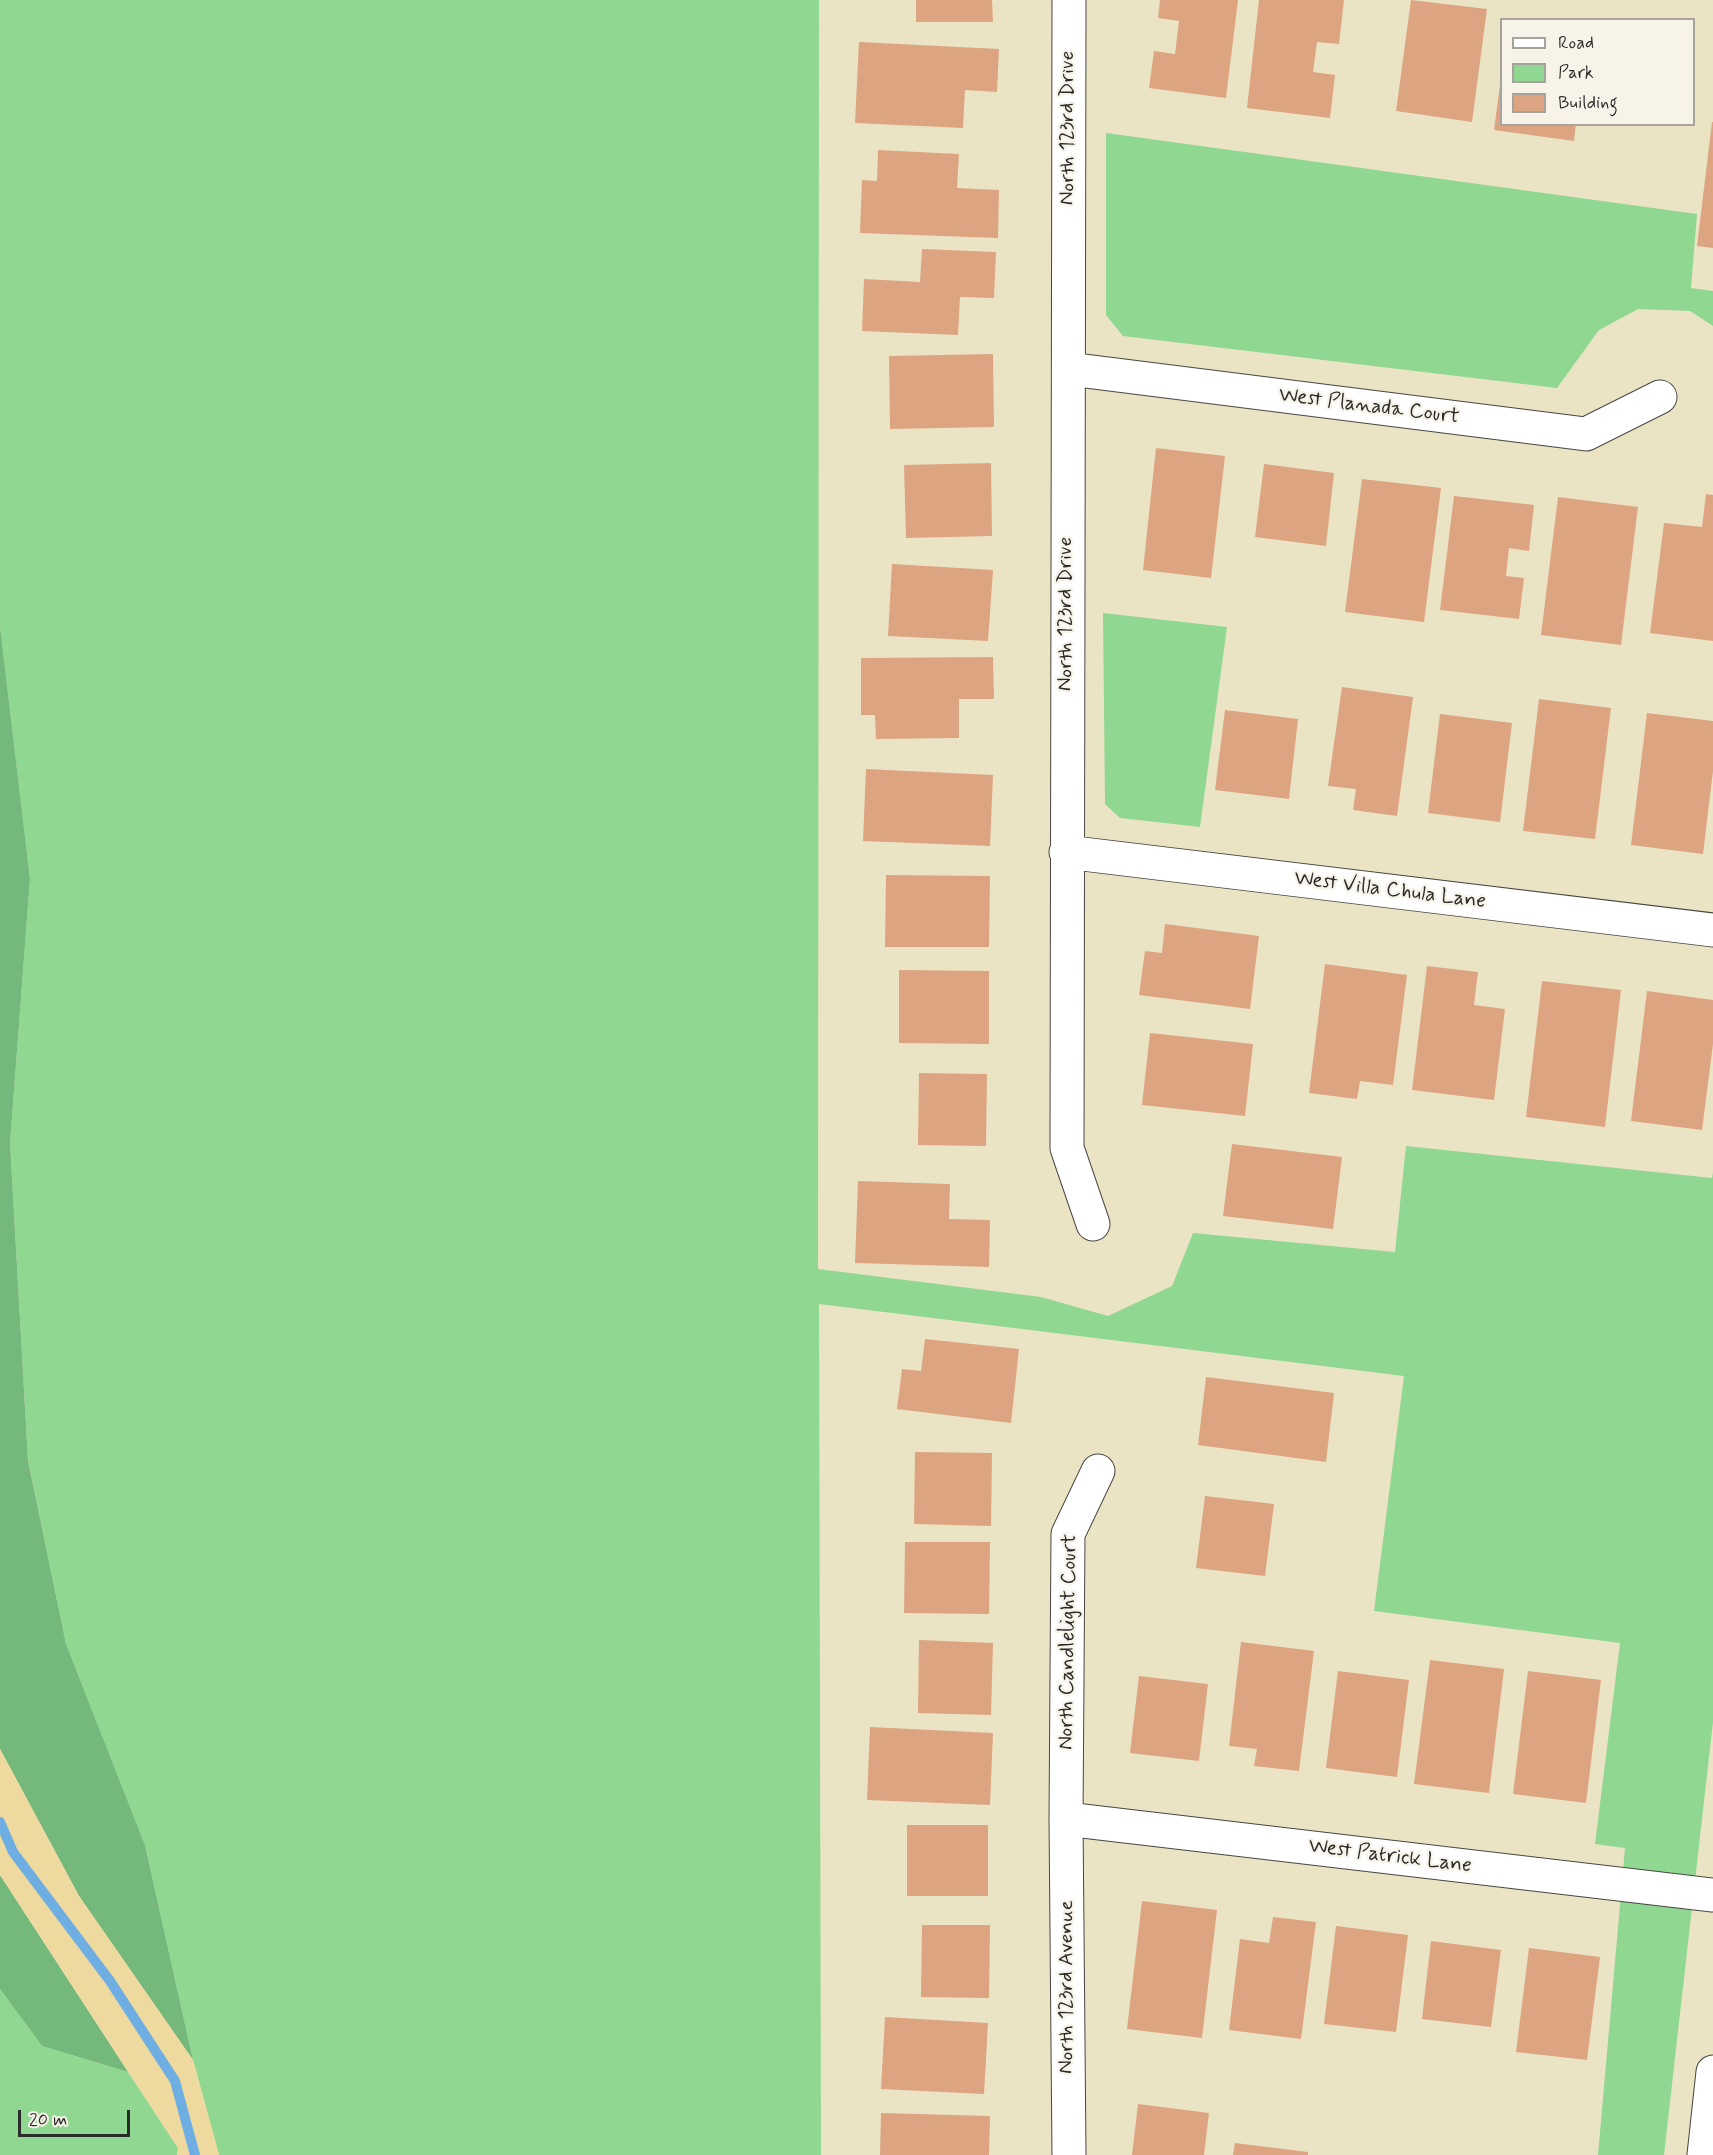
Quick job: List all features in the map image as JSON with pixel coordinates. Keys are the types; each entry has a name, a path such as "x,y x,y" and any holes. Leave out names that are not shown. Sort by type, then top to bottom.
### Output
{"street":[{"name":"North 123rd Drive","path":"1069,0 1067,1148 1093,1224"},
{"name":"West Planada Court","path":"1069,369 1586,434 1660,397"},
{"name":"West Villa Chula Lane","path":"1066,852 1713,930"},
{"name":"North Candlelight Court","path":"1066,1819 1068,1534 1098,1471"},
{"name":"West Patrick Lane","path":"1066,1819 1713,1896"},
{"name":"North 123rd Avenue","path":"1066,1819 1069,2155"},
{"path":"1704,2155 1713,2072"}],"green space":[{"path":"0,0 819,0 818,1269 1041,1297 1108,1316 1172,1286 1193,1233 1395,1252 1406,1146 1712,1178 1713,1172 1713,1722 1664,2155 1598,2155 1625,1848 1595,1844 1620,1643 1374,1611 1404,1376 819,1304 821,2155 219,2155 193,2060 145,1845 66,1644 28,1459 10,1143 30,879 0,626"},
{"path":"1106,133 1697,214 1691,288 1713,291 1713,326 1690,311 1638,309 1599,330 1557,388 1123,336 1106,315"},
{"path":"1103,613 1227,627 1200,827 1120,818 1105,804"},
{"path":"0,626 30,879 10,1143 28,1460 66,1644 145,1845 193,2060 79,1896 0,1749"},
{"path":"0,1875 128,2072 42,2046 0,1989"},
{"path":"0,1989 42,2046 128,2072 178,2148 177,2155 0,2155"}],"sand":[{"path":"0,1749 79,1896 193,2060 219,2155 177,2155 178,2148 0,1875"}],"building":[{"path":"916,0 992,0 993,22 916,22"},
{"path":"1160,0 1238,0 1226,98 1149,88 1154,51 1175,54 1179,21 1158,18"},
{"path":"1259,0 1344,0 1339,44 1317,42 1313,72 1335,75 1330,118 1247,108"},
{"path":"1411,0 1487,9 1472,122 1396,111"},
{"path":"859,42 999,49 997,92 965,90 963,128 855,123"},
{"path":"1500,85 1500,126 1576,126 1574,141 1494,130"},
{"path":"1713,122 1713,248 1697,246"},
{"path":"878,150 959,154 957,188 999,190 998,238 860,233 862,180 877,181"},
{"path":"922,249 996,252 994,298 960,297 958,335 862,331 864,279 920,282"},
{"path":"993,354 994,427 890,429 889,356"},
{"path":"1156,448 1225,456 1211,578 1143,570"},
{"path":"991,463 992,536 906,538 904,465"},
{"path":"1264,464 1334,473 1326,546 1255,537"},
{"path":"1362,479 1441,488 1424,622 1345,612"},
{"path":"1706,494 1713,495 1713,641 1650,633 1664,523 1702,527"},
{"path":"1454,496 1534,505 1529,551 1509,548 1506,576 1524,578 1519,619 1440,610"},
{"path":"1558,497 1638,507 1621,645 1541,635"},
{"path":"892,564 993,570 988,641 888,636"},
{"path":"993,657 994,699 959,699 959,738 876,739 875,715 861,715 861,658"},
{"path":"1342,687 1413,697 1397,816 1353,810 1356,789 1328,786"},
{"path":"1539,699 1611,708 1595,839 1523,831"},
{"path":"1225,710 1298,719 1289,799 1215,790"},
{"path":"1647,713 1713,721 1713,771 1703,854 1631,845"},
{"path":"1440,714 1512,723 1500,822 1428,813"},
{"path":"866,769 993,775 990,846 863,841"},
{"path":"886,875 990,876 989,947 885,947"},
{"path":"1165,924 1259,936 1250,1009 1139,995 1145,951 1162,953"},
{"path":"1325,964 1407,975 1393,1085 1360,1081 1357,1099 1309,1093"},
{"path":"1427,966 1478,972 1474,1005 1505,1009 1494,1100 1412,1090"},
{"path":"899,970 989,971 989,1044 899,1043"},
{"path":"1542,981 1621,990 1605,1127 1526,1117"},
{"path":"1647,991 1713,1000 1713,1044 1702,1130 1631,1121"},
{"path":"1150,1033 1253,1044 1245,1116 1142,1105"},
{"path":"919,1073 987,1074 986,1146 918,1145"},
{"path":"1232,1144 1342,1157 1333,1229 1223,1216"},
{"path":"858,1181 950,1184 949,1219 990,1220 989,1267 855,1263"},
{"path":"925,1339 1019,1349 1011,1423 897,1409 902,1369 921,1371"},
{"path":"1206,1377 1334,1393 1326,1462 1198,1445"},
{"path":"915,1452 992,1453 991,1526 914,1524"},
{"path":"1205,1496 1274,1504 1265,1576 1196,1568"},
{"path":"905,1542 990,1542 989,1614 904,1613"},
{"path":"919,1640 993,1643 991,1715 918,1713"},
{"path":"1241,1642 1314,1651 1299,1771 1254,1766 1257,1749 1229,1746"},
{"path":"1430,1660 1504,1669 1489,1793 1414,1784"},
{"path":"1338,1671 1409,1680 1397,1777 1326,1768"},
{"path":"1528,1671 1601,1680 1586,1803 1513,1794"},
{"path":"1139,1676 1208,1684 1199,1761 1130,1753"},
{"path":"870,1727 993,1733 990,1805 867,1800"},
{"path":"907,1825 988,1825 988,1896 907,1896"},
{"path":"1142,1901 1217,1910 1202,2038 1127,2029"},
{"path":"1273,1917 1316,1922 1301,2039 1229,2030 1240,1939 1269,1943"},
{"path":"922,1925 990,1925 989,1998 921,1997"},
{"path":"1336,1926 1408,1935 1396,2032 1324,2024"},
{"path":"1431,1941 1501,1950 1491,2027 1422,2019"},
{"path":"1529,1948 1600,1957 1587,2060 1516,2052"},
{"path":"885,2017 988,2023 984,2094 881,2089"},
{"path":"1138,2104 1209,2113 1204,2155 1132,2155"},
{"path":"881,2113 990,2116 989,2155 880,2155"},
{"path":"1235,2143 1308,2152 1308,2155 1233,2155"}],"waterway":[{"path":"0,1822 13,1852 110,1981 175,2081 195,2155"}]}
